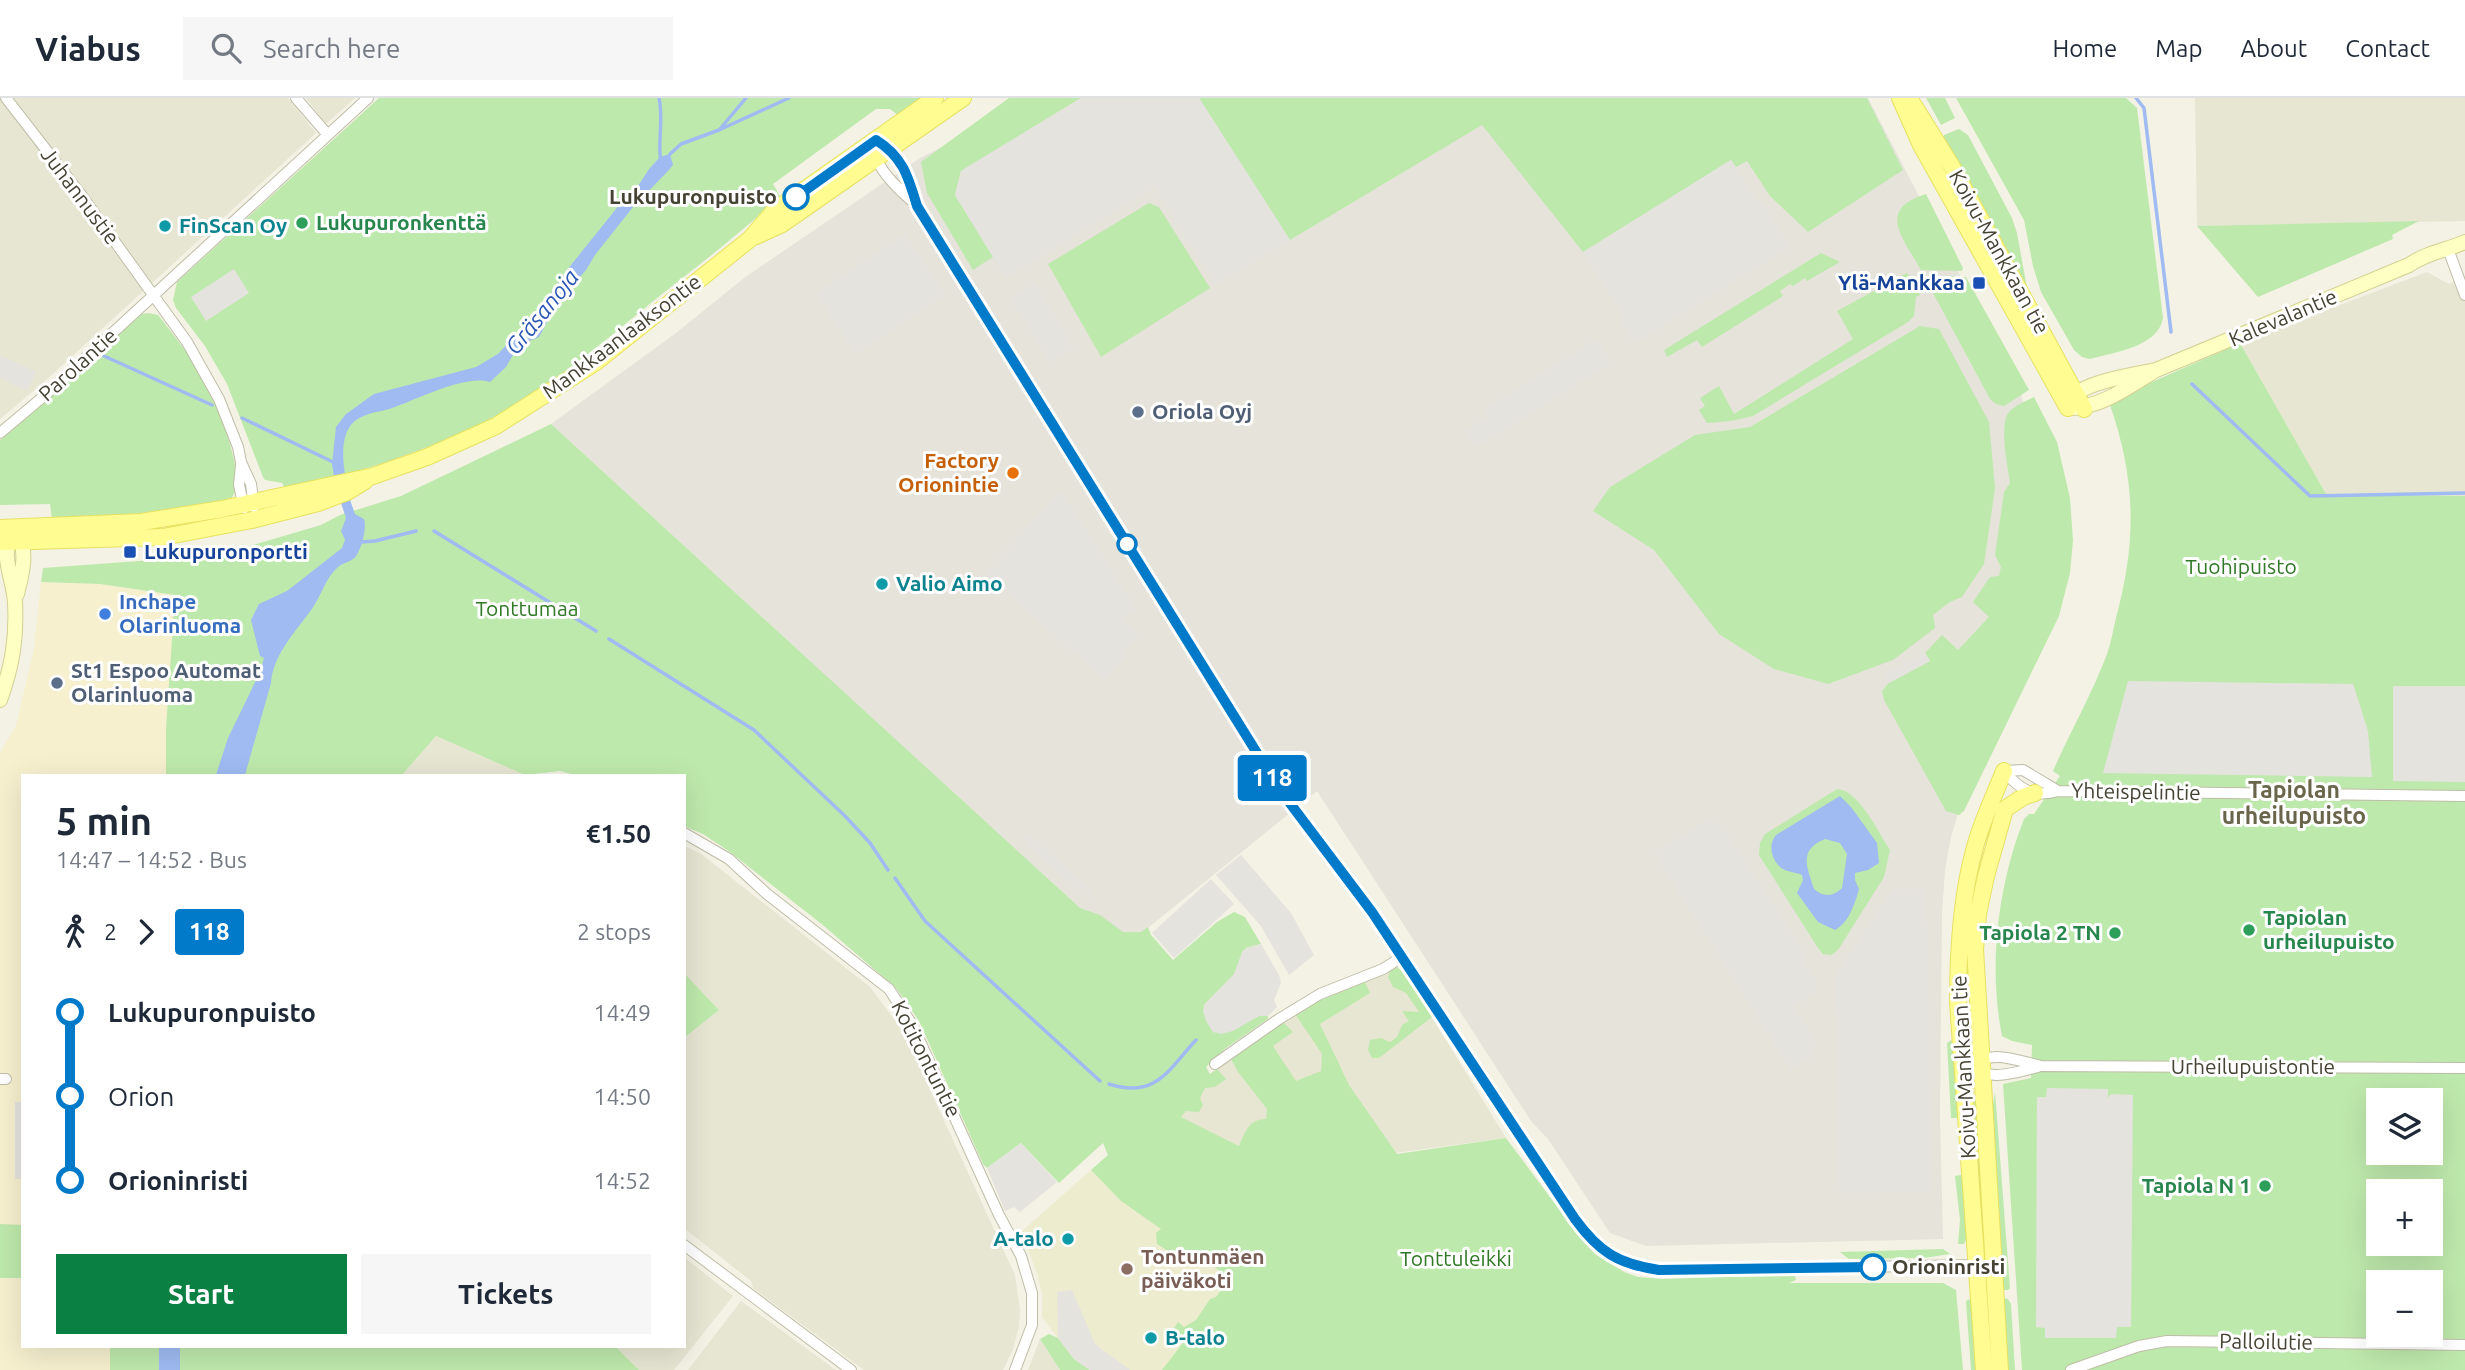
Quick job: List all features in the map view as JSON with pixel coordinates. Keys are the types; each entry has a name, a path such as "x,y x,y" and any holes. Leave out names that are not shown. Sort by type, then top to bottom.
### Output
{"main road":[{"name":"Mankkaanlaaksontie","path":"9,536 141,522 249,503 373,476 427,457 496,426 596,362 750,239 774,211 935,98"},
{"name":"Mankkaanlaaksontie","path":"750,239 782,224 963,98"},
{"name":"Koivu-Mankkaan tie","path":"1900,98 1926,154 2076,403"},
{"name":"Koivu-Mankkaan tie","path":"1909,98 1951,165 2076,403"},
{"name":"Kalevalantie","path":"2076,403 2120,391 2156,370 2409,265 2435,251 2448,250 2465,242"},
{"name":"Mankkaanlaaksontie","path":"9,536 163,537 252,520 347,492 373,476"},
{"path":"0,700 13,659 16,642 15,599 23,570 9,536"},
{"name":"Koivu-Mankkaan tie","path":"1984,1370 1958,971 1967,880 1975,846 2004,771"},
{"name":"Koivu-Mankkaan tie","path":"2000,1370 1976,976 1978,914 1994,842 2005,810 2023,797 2035,793"}],"street":[{"name":"Juhannustie","path":"6,98 82,196 153,295"},
{"path":"296,98 328,135"},
{"name":"Parolantie","path":"0,433 44,396 368,98"},
{"path":"917,206 908,176 892,149 876,140 876,160 917,206 1280,790 1356,890 1575,1219 1593,1241 1611,1256 1635,1267 1659,1270 1993,1264"},
{"path":"2448,250 2465,295"},
{"path":"153,295 187,342 219,399 251,484 249,503 252,520"},
{"name":"Yhteispelintie","path":"2004,771 2023,770 2058,791"},
{"path":"2004,771 2016,784 2035,793"},
{"name":"Yhteispelintie","path":"2035,793 2043,796 2058,791 2465,796"},
{"name":"Kotitontuntie","path":"686,834 729,859 767,894 889,989 914,1026 999,1214 1021,1256 1029,1281 1032,1293 1032,1325 1015,1370"},
{"path":"1215,1063 1320,994 1383,969 1402,957"},
{"path":"1963,1067 1982,1057"},
{"name":"Urheilupuistontie","path":"1982,1057 2005,1057 2041,1066 2465,1068"},
{"name":"Urheilupuistontie","path":"1983,1076 2008,1075 2041,1066"},
{"path":"1963,1067 1983,1076"},
{"path":"686,1246 851,1370"},
{"name":"Palloilutie","path":"2071,1370 2139,1346 2167,1341 2465,1345"}],"shaded area":[{"path":"0,98 288,98 316,133 0,419"},
{"path":"306,98 355,98 326,124"},
{"path":"1018,98 1868,98 2020,391 2031,433 1963,798 1951,837 1945,870 1942,913 1940,1115 1943,1239 1646,1246 1610,1233 1548,1139 1531,1121 1317,791 1123,948 551,424 676,333 744,278 920,158 966,135"},
{"path":"1081,98 1199,98 1290,240 1216,285 1154,187 1006,278 955,195 961,171"},
{"path":"2195,98 2465,98 2465,221 2197,226"},
{"path":"1731,160 1790,247 1634,344 1619,320 1624,316 1583,252"},
{"path":"904,234 945,294 856,354 816,294"},
{"path":"234,269 249,293 206,321 191,297"},
{"path":"2427,272 2449,284 2465,276 2465,496 2326,494 2240,343"},
{"path":"1035,283 1074,347 1050,362 1010,298"},
{"path":"1596,339 1611,363 1476,448 1465,431 1487,417 1483,410"},
{"path":"0,355 36,372 27,391 0,378"},
{"path":"1061,491 1137,610 1122,620 1139,633 1125,650 1128,653 1105,680 985,573"},
{"path":"41,582 100,584 175,595 166,728 166,774 21,774 21,1225 9,1225 0,1224 0,752 16,726 34,648"},
{"path":"1925,653 1930,661 1889,683 1884,674"},
{"path":"2128,681 2353,684 2368,731 2372,777 2103,773"},
{"path":"2393,686 2465,686 2465,782 2393,781"},
{"path":"436,736 523,774 403,774"},
{"path":"1711,818 1732,840 1769,897 1807,958 1804,961 1816,980 1816,991 1794,1007 1815,1040 1815,1047 1810,1059 1791,1070 1654,853"},
{"path":"1027,833 1092,891 1090,900 1025,843"},
{"path":"686,847 700,853 870,987 903,1031 1015,1275 1020,1310 1019,1327 1003,1370 864,1370 753,1288 751,1281 686,1230 686,1036 719,1010 686,975"},
{"path":"1241,855 1291,913 1314,955 1289,975 1261,926 1216,875"},
{"path":"1211,879 1234,904 1174,958 1152,933"},
{"path":"1893,889 1924,889 1928,939 1930,1192 1839,1193 1836,974"},
{"path":"1261,944 1279,975 1281,983 1274,1000 1277,1007 1268,1016 1259,1016 1233,1031 1221,1034 1213,1032 1206,1021 1204,1005 1234,974 1242,952 1246,948"},
{"path":"1397,967 1405,974 1506,1138 1283,1168 1162,1108 1231,1059 1233,1061 1279,1024 1321,1000"},
{"path":"2047,1088 2108,1089 2108,1098 2111,1094 2133,1095 2131,1327 2117,1327 2116,1338 2045,1338 2045,1328 2036,1327 2037,1097 2046,1097"},
{"path":"15,1102 21,1102 21,1179 15,1179"},
{"path":"1021,1143 1057,1182 1020,1212 1014,1207 1005,1211 987,1168"},
{"name":"Tontunmäen päiväkoti","path":"1091,1170 1122,1201 1230,1278 1162,1370 1090,1370 1074,1359 1042,1317 1042,1294 1037,1273 1021,1232"},
{"path":"686,1259 733,1296 674,1370 639,1370 617,1348 686,1348"},
{"path":"0,1278 21,1278 21,1348 110,1348 110,1370 0,1370"},
{"path":"1072,1290 1095,1344 1130,1370 1090,1370 1074,1359 1058,1338 1057,1292"},
{"path":"741,1301 836,1370 688,1370"},
{"path":"1040,1339 1060,1370 1028,1370"}],"green space":[{"name":"Lukupuronpuisto","path":"379,98 924,98 898,115 890,109 876,109 773,184 780,196 750,223 592,350 525,399 469,429 410,454 287,491 282,483 265,480 263,477 227,384 205,346 176,308 173,300 177,282"},
{"path":"1009,98 1081,98 961,171 955,195 993,257 973,270 927,193 921,162"},
{"path":"1199,98 1867,98 1903,170 1808,232 1770,196 1747,161 1736,167 1731,160 1583,252 1482,125 1290,240"},
{"path":"1926,98 1945,98 1955,118 1941,125"},
{"path":"1956,98 2126,98 2137,108 2163,318 2153,336 2134,347 2090,359 2082,357 2074,350 2041,292 2024,220"},
{"path":"1959,129 1968,135 2012,218 2027,288 1944,140 1944,135"},
{"path":"1926,194 1963,268 1962,271 1921,270 1902,237 1898,226 1901,208"},
{"path":"1149,203 1159,207 1210,288 1101,357 1048,264"},
{"path":"2419,221 2392,235 2393,239 2258,297 2197,226"},
{"path":"1821,253 1840,262 1807,281 1805,278 1793,286 1790,284 1780,291 1783,296 1702,347 1697,340 1667,357 1664,350"},
{"path":"1907,273 1920,295 1916,297 1914,316 1908,322 1753,416 1707,423 1699,410 1705,406 1700,398 1719,386 1734,414 1853,339 1837,311"},
{"path":"1966,277 2029,390 2004,406 1990,399 1925,278"},
{"path":"142,314 158,315 197,368 211,394 226,431 236,468 236,484 232,497 225,503 165,513 52,520 50,504 0,505 0,440"},
{"path":"1920,326 1939,329 1989,422 1995,488 1984,564 1962,597 1933,615 1935,628 1893,660 1828,684 1774,669 1719,634 1654,550 1593,511 1610,487 1695,435 1750,427"},
{"name":"Tapiolan urheilupuisto","path":"2240,343 2326,494 2465,496 2465,1370 2022,1370 2003,1084 2031,1078 2032,1045 2002,1036 1996,982 1998,926 2008,871 2024,819 2029,814 2034,814 2060,776 2053,771 2107,654 2123,589 2130,536 2129,484 2118,430 2109,402"},
{"path":"2034,397 2057,442 2070,498 2073,540 2070,573 2059,616 1964,811 1959,815 1946,811 1884,700 1882,691 1889,683 1930,661 1925,653 1942,635 1958,650 1989,617 1973,602 1990,577 1999,576 2001,567 1995,555 2004,492 2010,483 2005,446 2006,417 2018,405"},
{"name":"Tonttumaa","path":"551,424 1080,908 1100,915 1123,932 1141,932 1148,927 1151,935 1173,960 1217,922 1234,912 1245,917 1261,944 1246,948 1235,974 1204,1005 1249,1021 1259,1016 1268,1016 1268,1019 1226,1048 1206,1067 1210,1074 1217,1069 1226,1079 1215,1087 1205,1088 1200,1098 1203,1105 1199,1112 1186,1111 1181,1117 1239,1146 1246,1131 1255,1121 1266,1119 1267,1109 1231,1059 1283,1022 1293,1032 1273,1046 1296,1081 1321,1071 1322,1054 1295,1014 1365,982 1370,993 1320,1024 1349,1085 1397,1154 1506,1138 1595,1254 1624,1272 1638,1277 1662,1279 1791,1275 1795,1276 1796,1280 1789,1283 1943,1283 1956,1290 1963,1370 1162,1370 1188,1336 1178,1338 1173,1330 1178,1322 1184,1327 1196,1320 1210,1299 1216,1297 1230,1278 1199,1256 1191,1264 1186,1263 1157,1244 1156,1233 1161,1229 1121,1201 1091,1170 1108,1155 1103,1143 1059,1183 1021,1143 987,1168 919,1021 896,988 824,926 730,852 703,834 686,827 686,774 571,774 560,771 523,774 436,736 403,774 166,774 166,728 175,595 100,584 41,582 43,568 180,558 246,547 321,525 340,515 401,496"},
{"path":"1837,789 1853,796 1860,804 1890,850 1884,877 1838,950 1831,955 1823,954 1818,948 1759,855 1760,843 1765,834"},
{"path":"1397,967 1405,974 1432,1017 1379,1058 1372,1058 1368,1050 1370,1040 1381,1038 1390,1042 1397,1037 1402,1025 1409,1021 1402,1011 1419,1012 1406,993 1393,987 1388,977 1390,970"},
{"path":"686,975 719,1010 686,1036"},
{"path":"1957,1041 1957,1118 1951,1118 1947,1043"},
{"path":"1995,1092 2010,1288 2008,1290 1999,1290 2000,1221 1992,1111"},
{"path":"1977,1096 1986,1237 1983,1244 1972,1106"},
{"path":"1961,1175 1969,1228 1964,1244 1958,1244 1960,1220 1955,1176"},
{"path":"0,1224 21,1225 21,1278 0,1278"},
{"path":"1943,1249 1950,1254 1923,1258 1849,1259 1840,1252"},
{"path":"2002,1298 2008,1299 2011,1304 2015,1370 2007,1370"},
{"path":"1973,1299 1980,1370 1971,1370 1966,1302"},
{"path":"1049,1334 1058,1338 1074,1359 1090,1370 1060,1370 1040,1339"},
{"path":"110,1348 617,1348 639,1370 110,1370"}],"water":[{"name":"Gräsanoja","path":"670,154 673,165 633,207 586,270 558,302 539,337 522,344 506,367 490,382 480,380 454,385 357,419 349,428 345,439 345,475 334,476 332,464 336,427 346,414 374,394 476,367 498,354 539,310 571,265 638,186 649,169 660,157"},
{"path":"349,497 355,514 364,519 363,538 358,552 352,560 334,571 312,609 280,653 245,774 216,774 228,738 264,658 260,656 251,620 259,604 287,591 342,548 345,540 341,531 346,518 341,503"},
{"path":"1840,796 1877,843 1879,863 1868,870 1855,873 1859,889 1856,900 1840,927 1835,930 1818,922 1797,893 1803,880 1802,875 1785,870 1777,863 1771,847 1776,835","holes":["1825,839 1840,843 1847,854 1842,888 1828,895 1821,893 1814,889 1807,866 1808,854 1816,843"]},
{"path":"159,1348 180,1348 180,1370 159,1370"}],"waterway":[{"path":"659,98 661,161"},
{"path":"720,129 746,98"},
{"path":"670,154 681,144 789,98"},
{"path":"2136,98 2144,108 2171,332"},
{"path":"104,356 212,405"},
{"path":"2192,384 2310,496 2465,493"},
{"path":"242,418 335,463"},
{"path":"358,544 416,531"},
{"path":"434,531 596,631"},
{"path":"609,639 754,730 845,816 870,843 888,870"},
{"path":"895,878 925,921 1100,1081"},
{"path":"1109,1084 1125,1088 1150,1085 1169,1071 1196,1040"}],"bus line":[{"name":"118","path":"796,197 876,140 892,149 908,176 917,206 1280,790 1356,890 1575,1219 1600,1249 1635,1267 1659,1270 1873,1267"}],"place":[{"name":"Lukupuronpuisto","path":"796,197"},
{"name":"Lukupuronkenttä","path":"302,223"},
{"name":"FinScan Oy","path":"165,226"},
{"name":"Ylä-Mankkaa","path":"1979,283"},
{"name":"Oriola Oyj","path":"1138,412"},
{"name":"Factory Orionintie","path":"1013,473"},
{"name":"Lukupuronportti","path":"130,552"},
{"name":"Valio Aimo","path":"882,584"},
{"name":"Inchape Olarinluoma","path":"105,614"},
{"name":"St1 Espoo Automat Olarinluoma","path":"57,683"},
{"name":"Tapiolan urheilupuisto","path":"2249,930"},
{"name":"Tapiola 2 TN","path":"2115,933"},
{"name":"Tapiola N 1","path":"2265,1186"},
{"name":"A-talo","path":"1068,1239"},
{"name":"Orioninristi","path":"1873,1267"},
{"name":"Tontunmäen päiväkoti","path":"1127,1269"},
{"name":"B-talo","path":"1151,1338"}],"district":[{"name":"Tapiolan urheilupuisto","path":"2294,803"}],"park label":[{"name":"Tuohipuisto","path":"2241,567"},
{"name":"Tonttuleikki","path":"1456,1259"}]}
